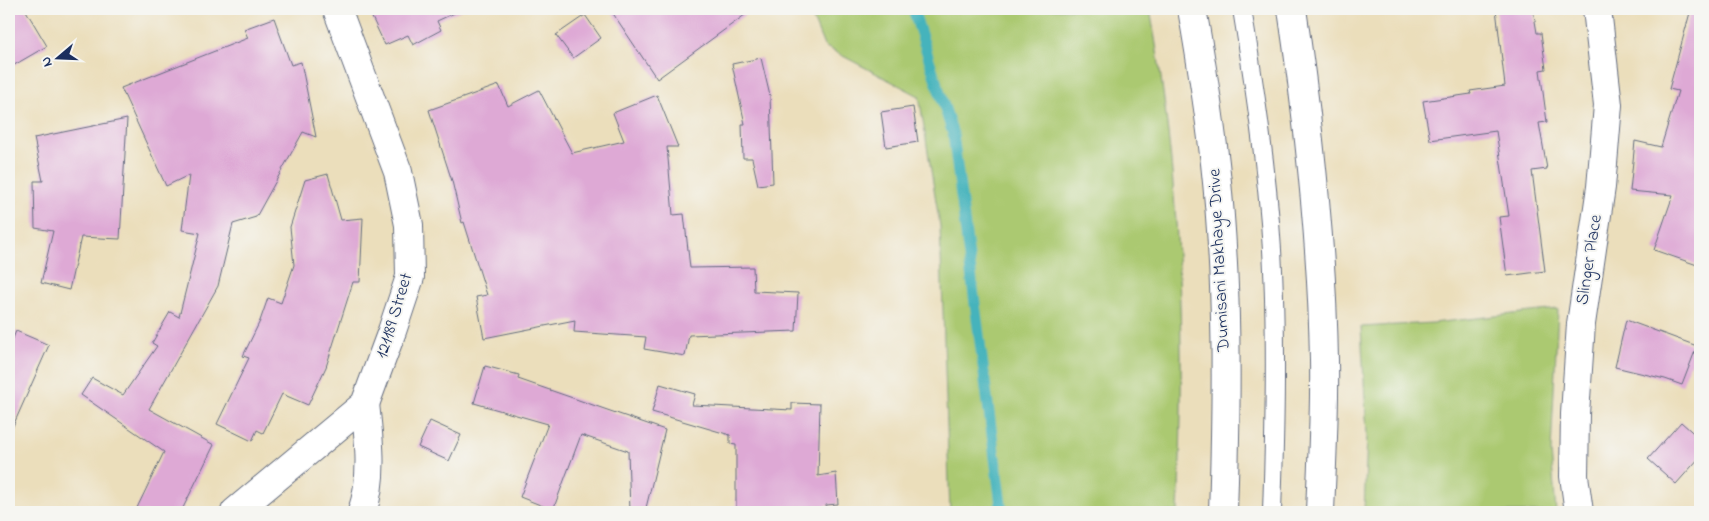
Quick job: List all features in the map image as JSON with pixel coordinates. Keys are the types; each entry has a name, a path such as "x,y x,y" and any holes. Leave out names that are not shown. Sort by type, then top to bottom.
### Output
{"street":[{"name":"121189 Street","path":"235,512 365,404 386,349 410,276 409,225 398,172 337,9"},
{"name":"Dumisani Makhaye Drive","path":"1192,9 1214,154 1220,220 1226,351 1223,512"},
{"path":"1292,9 1314,176 1322,288 1324,362 1320,512"},
{"name":"Slinger Place","path":"1579,512 1574,476 1575,414 1581,324 1602,187 1608,105 1598,9"},
{"path":"362,512 369,477 368,429 365,404"}],"lane":[{"path":"1242,9 1260,132 1272,250 1275,345 1272,512"}],"green space":[{"path":"809,9 1150,9 1168,134 1178,260 1181,386 1178,512 950,512 940,226 919,96 824,46"},
{"path":"1558,309 1551,451 1556,512 1364,512 1367,435 1361,327 1433,323"}],"building":[{"path":"9,9 25,9 47,46 9,68"},
{"path":"368,9 463,9 437,21 441,30 413,45 408,35 385,45"},
{"path":"610,9 753,9 657,79"},
{"path":"1496,9 1533,9 1537,33 1541,33 1546,69 1540,70 1547,122 1539,123 1547,169 1532,171 1545,271 1507,276 1499,217 1509,216 1496,131 1430,140 1423,101 1471,94 1470,91 1505,86"},
{"path":"1691,9 1700,10 1700,266 1654,250 1673,195 1630,191 1635,141 1661,147 1678,91 1669,89"},
{"path":"585,15 601,38 573,58 556,35"},
{"path":"274,18 291,65 301,62 316,137 303,132 256,217 233,224 218,286 149,409 214,445 181,512 135,512 164,452 81,395 92,378 123,395 157,346 152,343 170,312 179,317 200,233 182,230 189,175 166,186 121,88 248,38 244,29"},
{"path":"761,58 770,96 773,183 758,185 752,158 743,158 742,124 745,124 732,64"},
{"path":"499,85 508,106 539,90 572,153 624,141 613,113 657,95 678,147 667,147 673,215 684,214 690,268 753,267 754,291 798,293 796,331 689,335 685,356 644,349 646,337 574,332 575,320 484,338 476,297 487,295 464,222 462,223 452,181 429,110"},
{"path":"913,107 918,142 886,147 881,112"},
{"path":"127,119 120,239 81,237 69,290 41,283 53,231 35,228 34,181 43,181 34,138"},
{"path":"328,174 341,220 363,218 360,282 353,282 326,367 308,405 282,394 263,433 257,430 252,441 217,424 249,358 243,356 260,321 268,298 281,303 294,265 290,227 305,180"},
{"path":"1626,320 1697,346 1682,385 1615,367"},
{"path":"16,331 49,345 9,435 9,348"},
{"path":"485,366 519,375 518,379 665,430 645,512 630,512 628,451 581,435 553,510 520,497 548,424 474,403"},
{"path":"660,384 695,394 692,405 792,410 792,403 820,404 818,476 836,473 838,504 826,505 827,512 736,512 736,445 730,444 730,435 652,412"},
{"path":"430,421 461,435 449,461 418,447"},
{"path":"1681,422 1700,439 1700,457 1676,484 1648,459"}],"waterway":[{"path":"913,9 953,134 1002,512"}]}
